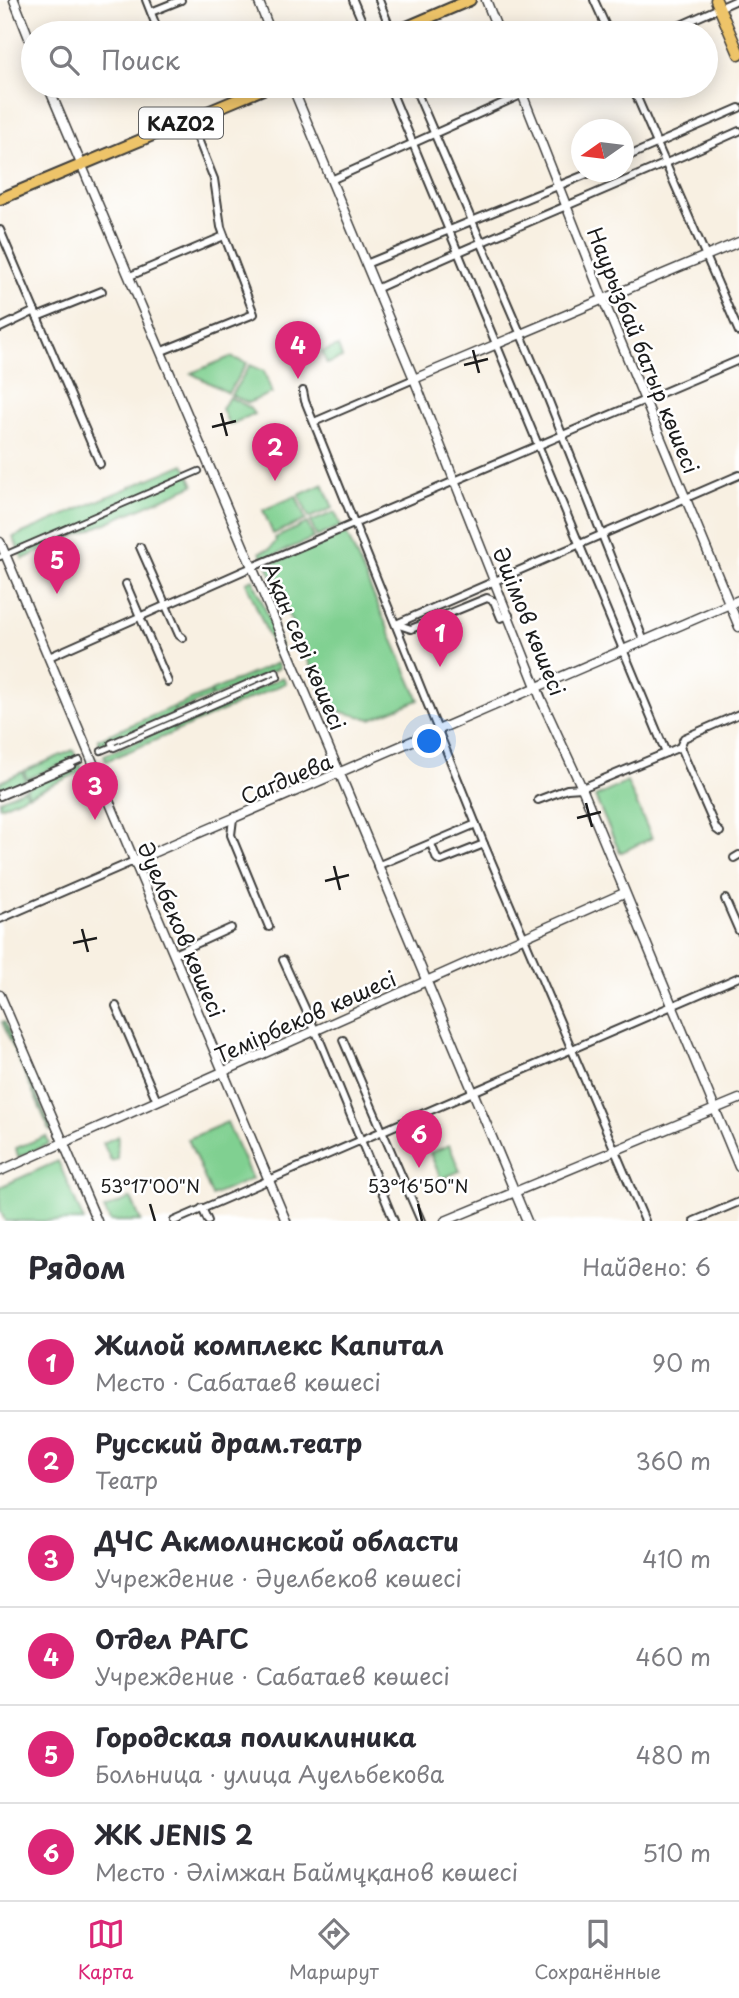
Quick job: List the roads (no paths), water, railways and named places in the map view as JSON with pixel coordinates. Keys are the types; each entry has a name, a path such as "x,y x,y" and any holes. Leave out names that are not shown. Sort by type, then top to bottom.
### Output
{"highway":[{"path":"421,21 470,0"},
{"name":"KАZ02","path":"0,199 241,98"}],"main road":[{"path":"718,4 739,54"}],"street":[{"path":"14,0 22,21"},
{"path":"146,0 154,21"},
{"path":"151,12 181,0"},
{"path":"258,0 266,21"},
{"path":"353,0 362,21"},
{"path":"379,0 388,21"},
{"path":"486,0 494,21"},
{"path":"594,0 604,21"},
{"path":"686,21 718,4 737,0"},
{"name":"Ақан сері көшесі","path":"53,98 527,1221"},
{"name":"Әшімов көшесі","path":"297,98 414,379 537,688 582,788 739,1167"},
{"path":"394,98 666,753"},
{"path":"419,98 543,386 644,641"},
{"path":"331,180 505,98"},
{"name":"Наурызбай батыр көшесі","path":"524,98 603,299 739,627"},
{"path":"637,98 739,332"},
{"path":"634,154 739,108"},
{"path":"162,351 254,314 224,236 214,179 190,119"},
{"path":"376,289 739,131"},
{"path":"366,264 571,181"},
{"path":"0,230 100,464"},
{"path":"130,276 224,236"},
{"path":"314,422 739,242"},
{"path":"0,328 102,292"},
{"path":"49,657 252,567 739,360"},
{"path":"303,391 484,844 645,1221"},
{"path":"2,556 199,471"},
{"path":"396,624 739,475"},
{"name":"Әуелбеков көшесі","path":"0,542 2,556 96,767 286,1221"},
{"path":"140,547 179,635 183,638"},
{"path":"126,584 168,682"},
{"path":"396,624 411,629 487,598 494,601 501,618 509,615"},
{"name":"Сагдиева","path":"0,919 739,600"},
{"path":"101,751 113,746 111,743 126,740 265,680 276,671 280,673"},
{"path":"538,800 566,789 582,788 680,747 684,738 739,713"},
{"path":"680,747 716,829 720,832"},
{"path":"0,795 70,761 71,764 80,760"},
{"path":"233,819 231,835 269,927"},
{"path":"377,866 476,824"},
{"path":"431,844 440,861 484,844"},
{"name":"Темірбеков көшесі","path":"0,1171 624,893"},
{"path":"725,899 739,931"},
{"path":"174,954 231,928"},
{"path":"283,960 394,1221"},
{"path":"174,1221 739,977"},
{"path":"0,995 97,1221"},
{"path":"116,1006 158,1101"},
{"path":"343,1040 421,1221"},
{"path":"445,1221 739,1099"},
{"path":"694,1221 739,1202"},
{"path":"202,1208 208,1221"}],"place":[{"name":"Отдел РАГС","path":"298,379"},
{"name":"Русский драм.театр","path":"275,481"},
{"name":"Городская поликлиника","path":"57,594"},
{"name":"Жилой комплекс Капитал","path":"440,667"},
{"name":"ДЧС Акмолинской области","path":"95,820"},
{"name":"ЖК JENIS 2","path":"419,1168"}]}
